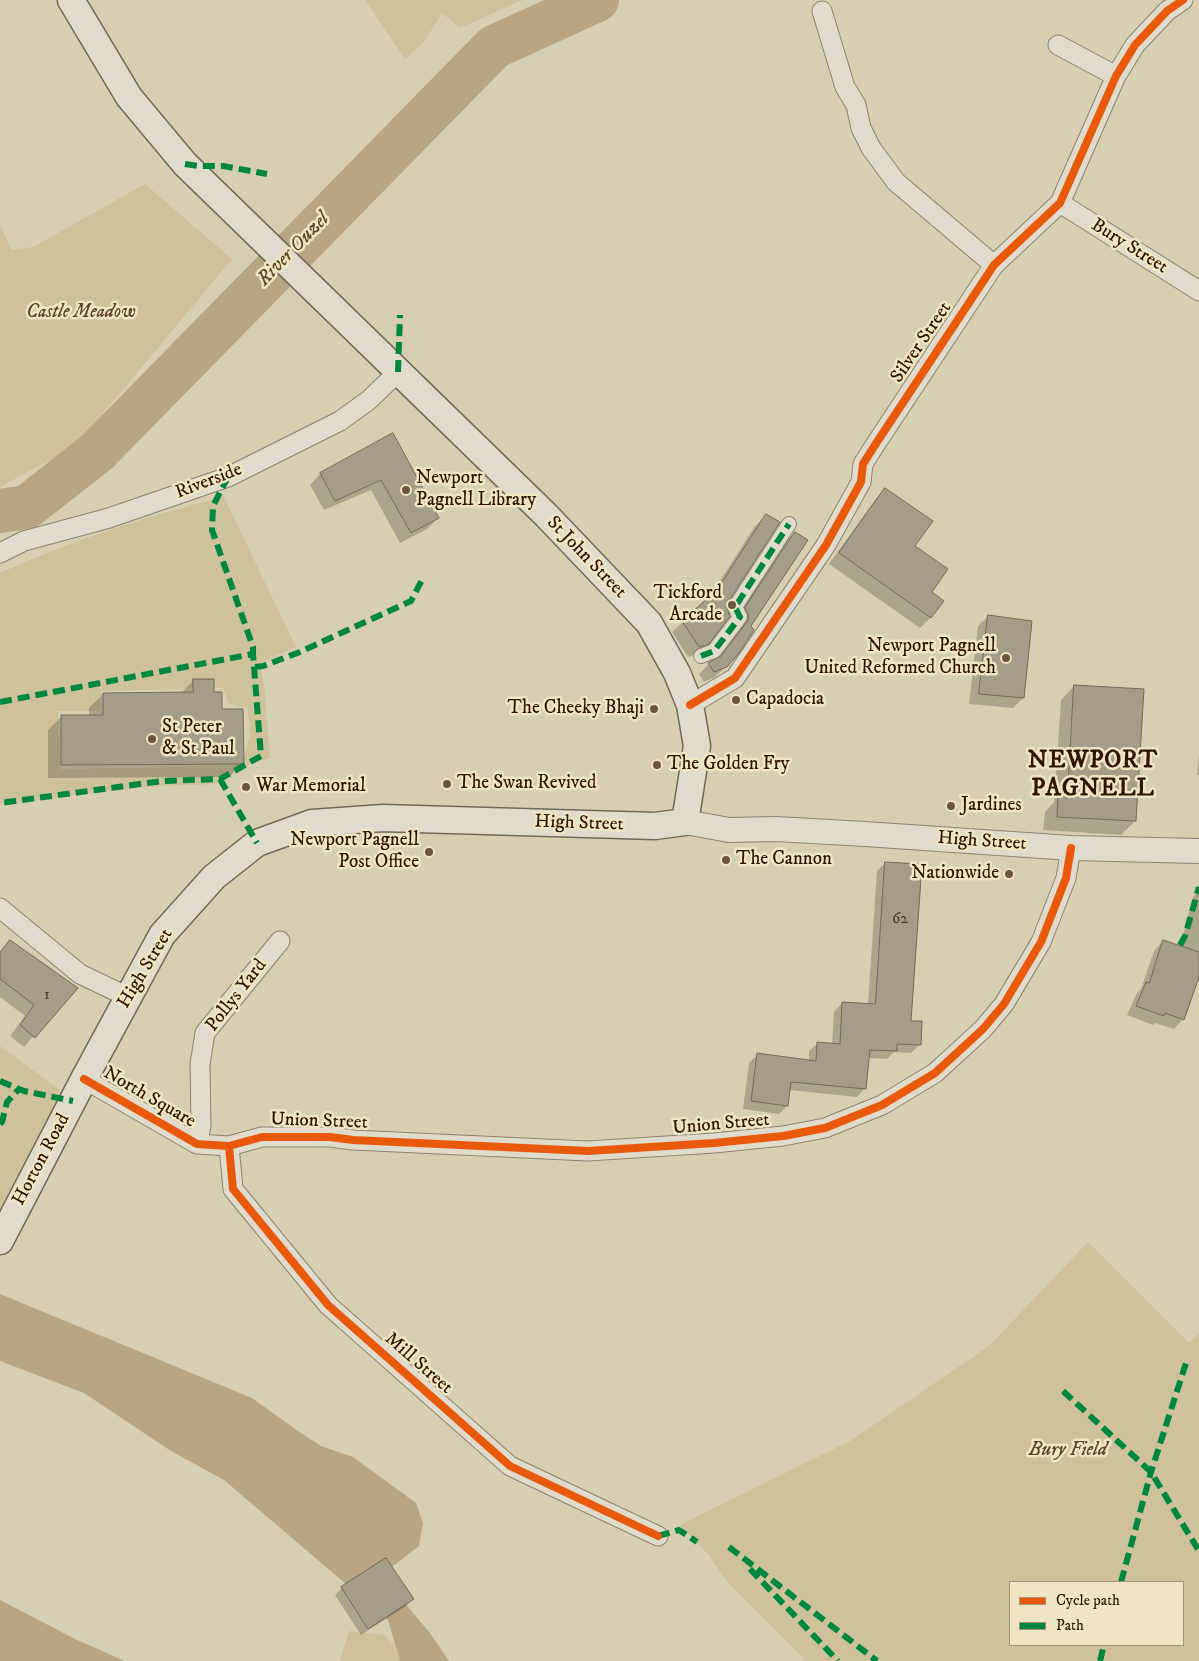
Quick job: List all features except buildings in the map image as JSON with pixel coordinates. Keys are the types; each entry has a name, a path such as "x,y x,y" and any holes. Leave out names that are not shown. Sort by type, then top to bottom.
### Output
{"main road":[{"name":"St John Street","path":"72,0 129,97 185,164 546,515 649,623 677,672 690,704 696,746 685,822"},
{"name":"High Street","path":"84,1079 162,935 214,877 256,844 312,823 383,818 655,826 685,822"},
{"name":"Horton Road","path":"0,1241 84,1079"}],"street":[{"name":"Silver Street","path":"690,704 735,678 826,546 860,482 863,464 994,265 1060,203 1116,76 1135,45 1167,11 1183,0"},
{"path":"822,11 845,87 856,105 861,128 871,148 896,182 994,265"},
{"path":"1058,45 1116,76"},
{"name":"Bury Street","path":"1060,203 1199,291"},
{"name":"Riverside","path":"0,553 24,541 109,518 228,477 340,421 369,400 398,372"},
{"path":"701,656 714,651 740,617 735,607 789,524"},
{"name":"High Street","path":"685,822 729,830 835,833 1071,848 1199,851"},
{"name":"Union Street","path":"229,1146 262,1137 330,1137 353,1140 588,1151 763,1138 825,1128 882,1105 935,1073 983,1029 1004,1004 1041,942 1066,878 1071,848"},
{"path":"0,908 80,974 128,997"},
{"name":"Pollys Yard","path":"197,1144 201,1126 200,1064 205,1033 280,941"},
{"name":"North Square","path":"84,1079 197,1144 229,1146"},
{"name":"Mill Street","path":"229,1146 233,1189 328,1306 510,1466 658,1536"}],"green space":[{"path":"365,0 522,0 460,28 442,13 424,42 405,59"},
{"name":"Castle Meadow","path":"145,184 232,259 76,446 0,487 0,224 11,250 33,247"},
{"path":"224,497 296,647 259,663 264,684 270,758 252,763 217,784 158,786 0,805 0,573 83,539 195,504","holes":["223,688 229,704 248,708 250,735 243,761 230,766 60,769 58,711 100,711 101,691"]},
{"path":"0,1046 61,1091 0,1217"},
{"name":"Bury Field","path":"1088,1242 1189,1343 1199,1334 1199,1661 806,1661 729,1584 707,1553 680,1525 850,1441 989,1346"},
{"path":"349,1631 385,1635 395,1646 400,1661 340,1661"}],"shaded area":[{"path":"0,1294 252,1398 321,1446 353,1457 416,1503 423,1523 419,1546 388,1570 403,1601 430,1633 449,1661 400,1661 388,1620 224,1480 171,1451 84,1393 0,1361"},
{"path":"0,1600 77,1640 125,1661 0,1661"}],"waterway":[{"name":"River Ouzel","path":"0,511 27,507 97,452 494,47 597,0"}],"marked path":[{"path":"185,164 223,166 267,174"},
{"path":"398,372 400,315"},
{"path":"228,477 213,506 212,530 253,647 253,654"},
{"path":"701,656 714,651 740,617 735,607 789,524"},
{"path":"255,667 263,666 300,652 411,601 423,578"},
{"path":"0,702 253,654 261,756 220,779 162,781 0,803"},
{"path":"220,779 257,843"},
{"path":"1180,945 1185,936 1199,887"},
{"path":"0,1081 24,1091 73,1101"},
{"path":"0,1124 7,1102 19,1089"},
{"path":"1121,1581 1151,1472 1187,1360"},
{"path":"1063,1391 1151,1472 1199,1551"},
{"path":"658,1536 679,1530 697,1542"},
{"path":"729,1547 877,1661"},
{"path":"750,1569 838,1661"},
{"path":"1100,1661 1104,1646"}],"cycle path":[{"path":"690,705 735,678 826,545 861,482 863,464 994,265 1060,203 1116,76 1135,45 1167,11 1183,0"},
{"path":"84,1079 197,1144 229,1146 262,1137 330,1137 353,1140 588,1151 714,1143 783,1136 825,1128 882,1105 935,1073 983,1029 1004,1004 1041,942 1066,878 1071,848"},
{"path":"229,1146 233,1189 328,1305 510,1466 658,1536"}],"place":[{"name":"Newport Pagnell Library","path":"406,490"},
{"name":"Tickford Arcade","path":"732,605"},
{"name":"Newport Pagnell United Reformed Church","path":"1006,658"},
{"name":"Capadocia","path":"736,700"},
{"name":"The Cheeky Bhaji","path":"654,709"},
{"name":"St Peter & St Paul","path":"152,739"},
{"name":"The Golden Fry","path":"657,765"},
{"name":"The Swan Revived","path":"447,784"},
{"name":"War Memorial","path":"246,787"},
{"name":"Jardines","path":"951,806"},
{"name":"Newport Pagnell Post Office","path":"429,852"},
{"name":"The Cannon","path":"726,860"},
{"name":"Nationwide","path":"1009,874"}],"district":[{"name":"NEWPORT PAGNELL","path":"1093,776"}]}
